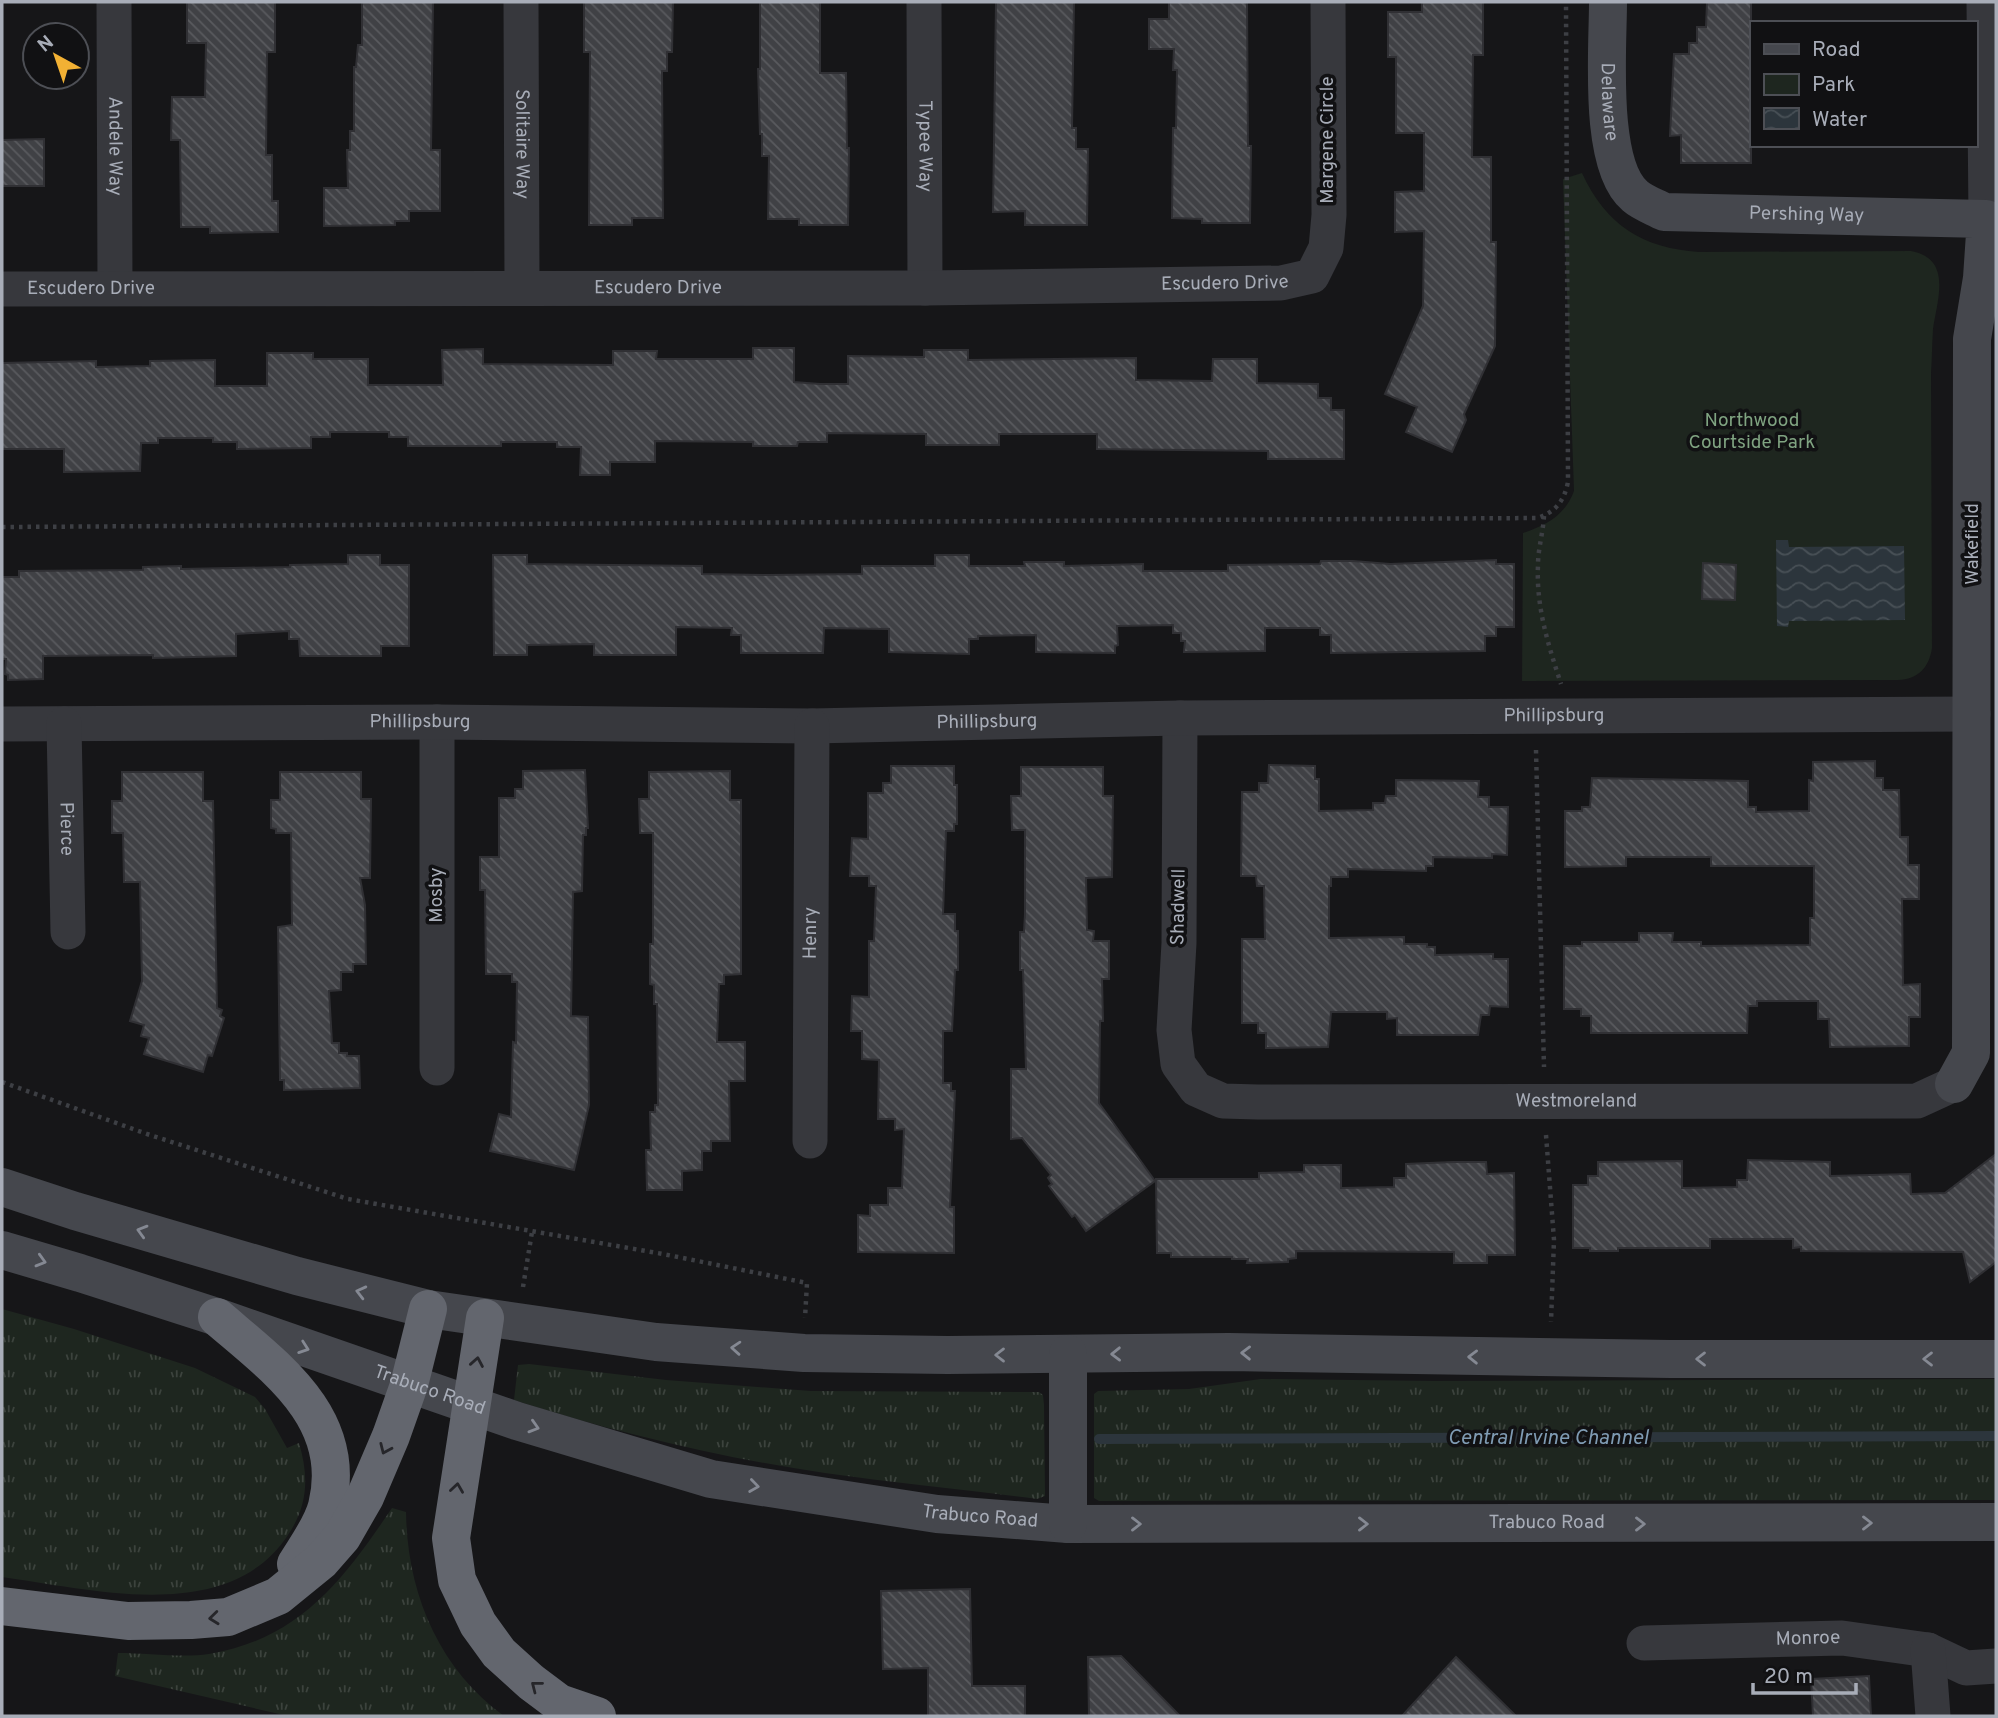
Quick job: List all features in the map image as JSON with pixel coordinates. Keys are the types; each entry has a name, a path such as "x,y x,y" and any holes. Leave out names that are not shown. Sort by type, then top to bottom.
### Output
{"highway":[{"path":"2,1606 128,1621 191,1620 228,1617 278,1596 321,1561 342,1538 370,1485 409,1385 428,1309"},
{"path":"217,1317 279,1370 303,1396 322,1430 331,1467 327,1507 278,1596"},
{"path":"485,1318 469,1406 451,1538 457,1580 478,1624 499,1653 559,1703 597,1716"}],"main road":[{"name":"Delaware","path":"1608,2 1608,125 1614,162 1634,195"},
{"name":"Pershing Way","path":"1634,195 1664,212 1986,219"},
{"name":"Wakefield","path":"1955,1084 1970,1053 1973,714 1984,531 1984,452 1972,339 1982,278 1986,219"},
{"path":"2,1187 298,1276 428,1309 656,1342 804,1353 1229,1352 1550,1358 1996,1359"},
{"name":"Trabuco Road","path":"2,1250 217,1317 469,1406 711,1479 937,1514 1068,1524 1996,1522"},
{"path":"1068,1354 1068,1524"}],"street":[{"name":"Andele Way","path":"114,2 115,288"},
{"name":"Solitaire Way","path":"522,2 522,288"},
{"name":"Typee Way","path":"924,2 925,288"},
{"name":"Margene Circle","path":"1312,276 1326,248 1329,215 1328,2"},
{"name":"Wakefield","path":"1984,2 1986,219"},
{"name":"Escudero Drive","path":"2,289 1252,285 1281,283 1312,276"},
{"name":"Phillipsburg","path":"2,724 437,722 812,726 1180,718 1973,714"},
{"name":"Shadwell","path":"1180,718 1179,943 1174,1030 1178,1064 1196,1089"},
{"name":"Mosby","path":"437,722 437,1068"},
{"name":"Pierce","path":"64,724 68,932"},
{"name":"Henry","path":"810,1141 812,726"},
{"name":"Westmoreland","path":"1196,1089 1223,1101 1258,1102 1917,1101 1955,1084"},
{"name":"Monroe","path":"1644,1643 1842,1638 1928,1650 1966,1668 1996,1666"},
{"path":"1928,1650 1933,1716"}],"path":[{"path":"2,527 1544,516 1562,500 1568,482 1566,2"},
{"path":"1544,516 1538,564 1540,615 1562,687 1548,716 1545,1101 1546,1160 1554,1240 1550,1358"},
{"path":"2,1082 147,1134 348,1199 807,1283 804,1353"},
{"path":"523,1291 532,1232"}],"green space":[{"name":"Northwood Courtside Park","path":"1582,173 1602,207 1615,220 1643,239 1679,250 1911,251 1924,255 1933,262 1939,282 1939,294 1933,329 1931,373 1932,648 1925,667 1917,675 1898,680 1522,681 1523,533 1554,518 1566,507 1574,491 1563,179"},
{"path":"2,1309 195,1368 255,1397 287,1448 299,1443 302,1455 305,1479 303,1502 288,1535 262,1563 231,1582 195,1591 156,1595 116,1593 2,1577"},
{"path":"529,1364 666,1380 811,1391 1039,1392 1043,1395 1044,1405 1045,1496 1037,1499 825,1473 707,1452 629,1433 514,1400 518,1365"},
{"path":"1261,1379 1996,1379 1996,1500 1099,1501 1094,1498 1094,1394 1098,1391 1189,1389"},
{"path":"392,1508 406,1512 412,1571 420,1599 444,1651 481,1697 504,1716 288,1716 115,1676 118,1653 209,1654 269,1635 294,1620 317,1602 337,1581"}],"water":[{"path":"1776,540 1788,540 1789,547 1904,546 1905,620 1789,621 1788,627 1777,626"}],"building":[{"path":"187,2 275,2 275,52 267,52 266,155 272,155 272,201 278,201 278,232 210,233 210,227 181,227 180,140 171,140 172,97 205,97 206,43 187,43"},
{"path":"362,2 433,2 431,150 440,150 440,211 409,211 409,221 395,221 395,225 324,226 324,188 348,188 347,150 350,150 350,131 354,131 354,67 358,45 362,45"},
{"path":"584,2 673,2 672,52 667,52 667,71 662,71 663,218 632,218 632,225 589,225 590,52 584,52"},
{"path":"760,2 820,2 820,73 846,73 848,225 799,225 799,219 768,219 769,156 762,156 760,134"},
{"path":"996,2 1074,2 1072,128 1076,128 1076,149 1088,149 1087,225 1025,225 1025,211 993,212"},
{"path":"1169,2 1247,2 1250,223 1202,223 1202,219 1172,218 1177,70 1173,70 1174,49 1149,49 1149,19 1169,19"},
{"path":"1422,2 1483,2 1483,55 1473,55 1472,157 1491,157 1491,242 1496,242 1495,346 1464,414 1466,420 1452,452 1406,432 1417,407 1385,394 1423,306 1424,231 1395,232 1395,192 1424,191 1424,133 1396,133 1396,57 1388,57 1388,12 1422,12"},
{"path":"1707,2 1751,2 1751,163 1681,163 1681,135 1670,136 1674,54 1689,54 1689,43 1697,43 1697,27 1706,27"},
{"path":"44,139 44,186 2,186 2,140"},
{"path":"753,348 794,348 794,382 820,384 848,384 848,356 924,357 924,350 968,350 968,360 1136,358 1136,380 1212,381 1213,359 1257,359 1257,383 1318,384 1318,398 1331,398 1331,410 1344,410 1344,459 1268,459 1268,451 1097,449 1097,434 999,434 999,445 926,445 926,434 827,433 827,442 798,442 797,446 753,446 753,442 655,441 655,462 610,462 610,475 580,475 581,447 557,447 557,442 501,442 501,446 408,446 408,437 389,437 389,432 330,432 330,437 311,437 311,448 237,449 237,442 213,442 213,438 158,438 158,443 141,443 140,471 64,472 64,449 2,449 2,363 96,361 96,367 150,366 150,361 215,360 215,386 267,386 267,353 313,353 313,359 368,359 368,385 443,385 442,350 483,349 483,364 613,365 613,351 657,351 656,359 753,359"},
{"path":"348,555 380,555 380,565 409,565 409,646 381,646 381,656 300,656 299,639 289,639 289,631 236,634 236,656 43,656 43,679 8,680 8,675 5,674 6,659 2,659 2,577 19,577 19,571 143,570 143,567 181,566 181,569 290,567 348,564"},
{"path":"493,555 527,555 527,564 702,566 702,574 768,575 862,574 862,566 935,566 935,555 969,555 969,566 1025,566 1024,562 1064,562 1064,566 1143,564 1143,571 1228,571 1228,565 1320,564 1321,561 1390,564 1496,560 1496,564 1514,564 1514,627 1496,627 1496,636 1485,636 1485,651 1331,653 1331,635 1320,635 1320,628 1265,628 1265,651 1184,652 1185,641 1181,641 1181,633 1173,633 1173,625 1117,626 1118,645 1115,646 1115,653 1036,652 1036,635 978,636 978,639 969,639 969,654 889,652 889,629 824,628 823,653 741,653 741,635 731,635 732,628 676,627 676,655 594,655 594,644 527,645 527,655 494,655"},
{"path":"1703,563 1736,565 1735,600 1702,599"},
{"path":"1875,761 1875,778 1883,778 1883,790 1899,790 1900,837 1908,837 1908,865 1919,865 1919,899 1902,899 1903,985 1920,984 1920,1017 1909,1017 1909,1046 1830,1047 1829,1019 1818,1019 1818,1001 1757,1001 1757,1006 1748,1006 1747,1033 1591,1033 1591,1016 1581,1016 1581,1009 1564,1009 1564,946 1582,946 1582,942 1639,942 1639,933 1673,933 1672,942 1701,942 1701,946 1810,945 1810,918 1814,918 1814,866 1711,866 1711,857 1626,857 1626,866 1565,867 1565,811 1582,811 1582,807 1590,807 1592,778 1748,781 1748,807 1756,807 1756,812 1809,811 1809,780 1813,781 1813,762"},
{"path":"1269,765 1315,766 1315,779 1319,779 1319,811 1373,810 1373,803 1385,803 1386,796 1396,796 1396,780 1479,781 1478,797 1489,797 1489,807 1508,807 1507,855 1492,854 1492,858 1433,857 1433,866 1426,866 1426,871 1348,869 1348,877 1331,877 1329,886 1329,938 1404,937 1404,944 1427,944 1427,947 1435,947 1435,955 1493,954 1493,959 1508,959 1508,1007 1490,1006 1489,1015 1481,1015 1478,1035 1397,1035 1397,1018 1387,1019 1387,1012 1331,1012 1328,1047 1266,1048 1266,1033 1258,1033 1258,1023 1242,1023 1242,939 1265,939 1264,886 1257,886 1256,876 1241,876 1242,792 1259,792 1259,783 1268,783"},
{"path":"891,766 954,766 954,785 957,785 957,824 954,824 954,831 946,831 943,914 955,914 955,931 958,931 958,970 955,970 952,1031 943,1031 943,1083 951,1083 951,1091 955,1091 950,1207 954,1207 954,1253 858,1252 858,1215 870,1216 870,1205 888,1205 888,1188 902,1188 904,1129 895,1130 895,1119 878,1119 879,1060 862,1059 862,1031 851,1031 852,996 869,997 869,941 874,941 876,886 869,886 869,876 850,876 852,838 868,839 868,793 883,793 883,783 891,783"},
{"path":"1021,767 1103,767 1103,796 1113,796 1112,877 1086,878 1087,930 1094,931 1093,941 1109,941 1109,979 1102,979 1099,1103 1155,1181 1086,1231 1049,1186 1052,1184 1048,1178 1051,1175 1022,1138 1011,1139 1011,1069 1026,1069 1023,970 1020,970 1020,932 1024,932 1025,914 1025,830 1012,830 1011,796 1021,796"},
{"path":"585,770 588,828 586,835 583,835 582,891 573,892 571,1016 588,1017 589,1105 574,1170 490,1151 499,1114 511,1117 517,982 512,982 512,974 486,974 485,890 480,890 480,857 499,857 499,798 515,798 515,789 523,789 523,771"},
{"path":"730,771 730,800 741,800 741,974 724,975 724,984 719,984 717,1042 745,1042 745,1081 729,1081 730,1141 711,1141 711,1151 702,1151 702,1170 682,1171 682,1190 647,1190 646,1150 651,1150 650,1112 655,1112 655,1105 658,1105 657,1004 654,1004 654,985 650,984 650,944 653,944 653,833 640,833 639,799 649,799 649,772"},
{"path":"122,772 203,772 203,801 213,801 217,1008 222,1010 220,1016 224,1018 212,1056 208,1055 203,1072 144,1054 149,1038 141,1036 144,1025 130,1021 142,981 140,882 124,882 123,833 112,833 112,801 122,801"},
{"path":"280,772 361,772 361,799 371,799 370,878 360,878 365,905 366,964 353,964 353,972 341,972 341,990 329,991 332,1043 339,1043 339,1053 359,1056 360,1088 284,1090 284,1080 280,1080 278,927 292,925 291,833 276,833 276,829 271,828 271,800 280,800"},
{"path":"1996,1154 1996,1262 1970,1282 1963,1252 1801,1251 1801,1247 1793,1248 1793,1239 1710,1239 1710,1248 1618,1248 1618,1251 1590,1251 1590,1248 1573,1248 1573,1185 1588,1185 1588,1176 1598,1176 1598,1162 1682,1161 1682,1188 1737,1187 1737,1180 1747,1180 1748,1160 1830,1162 1830,1176 1910,1174 1911,1194 1945,1193"},
{"path":"1486,1162 1487,1174 1514,1173 1515,1255 1487,1255 1487,1263 1454,1263 1454,1252 1296,1251 1296,1258 1288,1259 1288,1262 1247,1263 1248,1259 1232,1257 1171,1257 1171,1253 1157,1253 1156,1179 1259,1179 1259,1173 1304,1172 1304,1165 1341,1165 1341,1188 1394,1187 1394,1178 1406,1178 1406,1164"},
{"path":"970,1589 972,1686 1025,1686 1025,1716 928,1716 928,1668 883,1669 881,1591"},
{"path":"1121,1656 1180,1716 1089,1716 1088,1657"},
{"path":"1456,1657 1516,1716 1402,1716"},
{"path":"1869,1676 1871,1716 1813,1716 1811,1679"}],"waterway":[{"name":"Central Irvine Channel","path":"1099,1439 1996,1436"}]}
